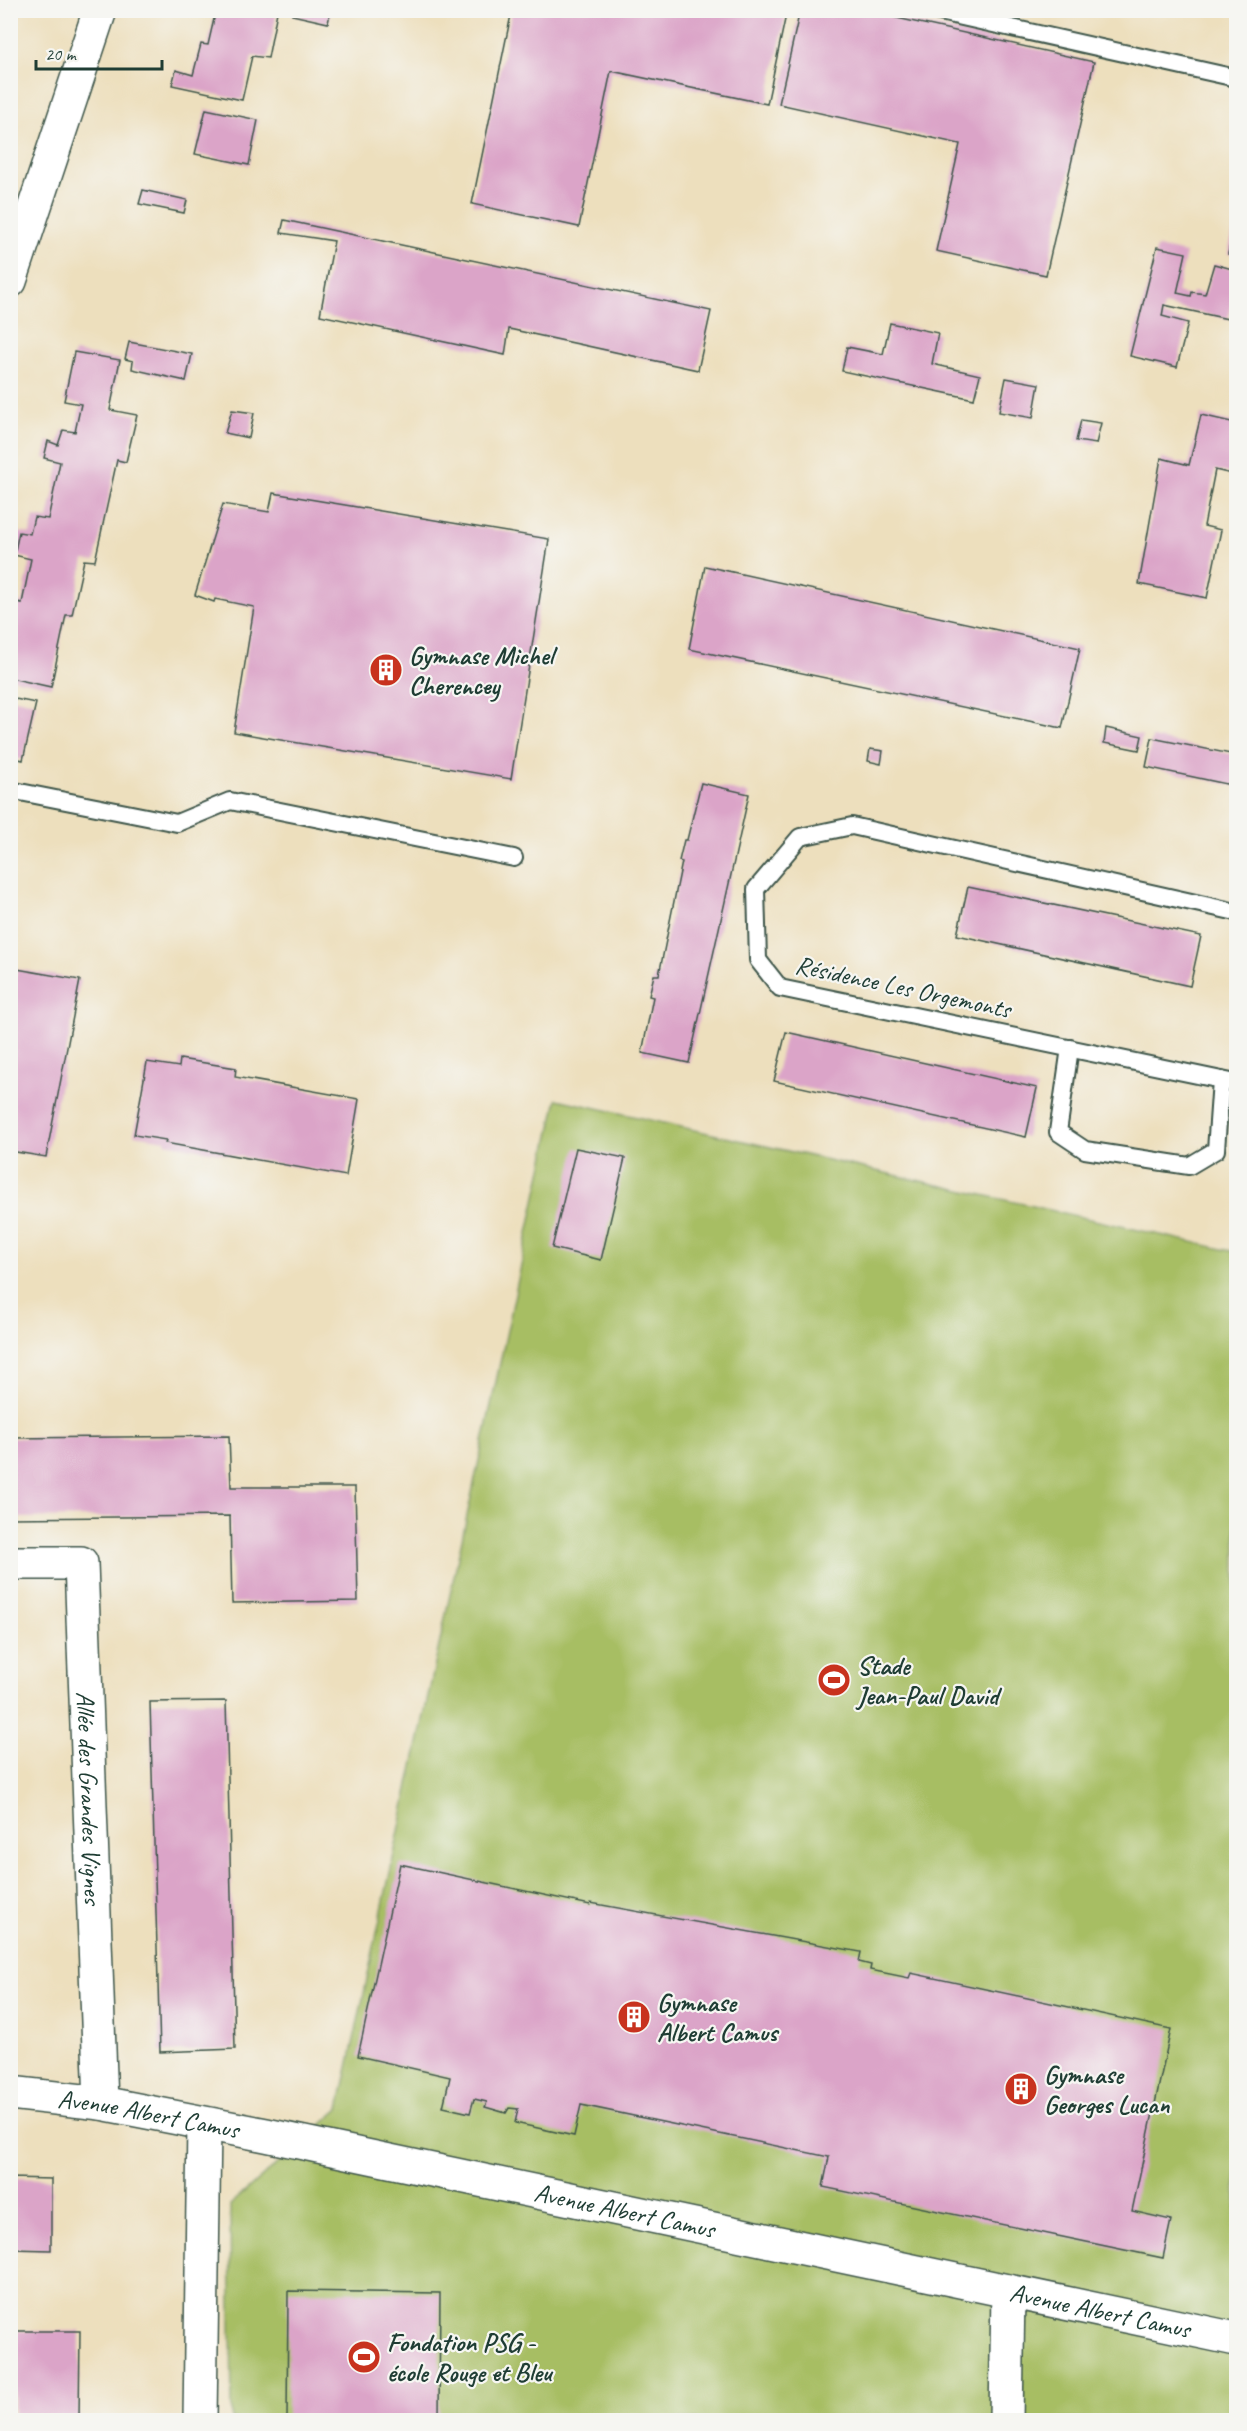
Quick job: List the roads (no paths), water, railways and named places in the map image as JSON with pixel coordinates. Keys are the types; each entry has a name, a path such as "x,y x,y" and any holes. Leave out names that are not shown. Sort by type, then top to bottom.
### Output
{"street":[{"path":"10,281 100,10"},
{"name":"Allée des Grandes Vignes","path":"10,1563 81,1563 101,2103"},
{"name":"Avenue Albert Camus","path":"10,2092 101,2103 452,2173 1236,2339"},
{"path":"200,2421 204,2124"},
{"path":"1006,2421 1008,2290"}],"lane":[{"path":"931,10 1236,78"},
{"path":"10,790 177,823 230,801 514,858"},
{"name":"Résidence Les Orgemonts","path":"1229,1081 780,988 758,960 756,889 800,837 852,826 1236,912"},
{"path":"1070,1048 1058,1132 1085,1150 1189,1166 1216,1150 1229,1081"}],"place":[{"name":"Gymnase Michel Cherencey","path":"386,670"},
{"name":"Stade Jean-Paul David","path":"834,1680"},
{"name":"Gymnase Albert Camus","path":"634,2017"},
{"name":"Gymnase Georges Lucan","path":"1021,2089"},
{"name":"Fondation PSG - école Rouge et Bleu","path":"364,2357"}]}
